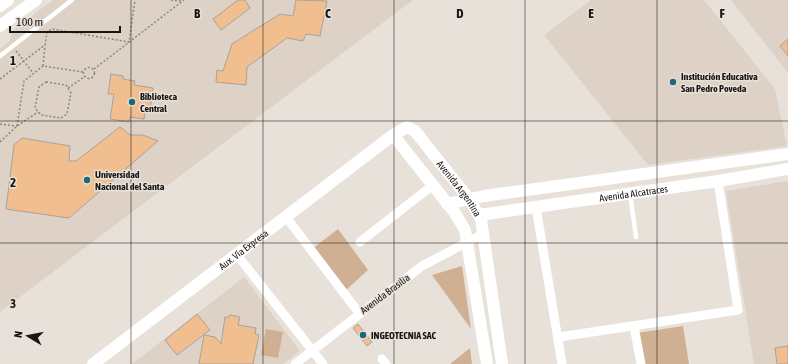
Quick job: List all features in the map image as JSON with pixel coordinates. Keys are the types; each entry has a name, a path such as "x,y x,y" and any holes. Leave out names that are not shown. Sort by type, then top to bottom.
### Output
{"main road":[{"path":"0,6 8,0"},
{"path":"0,26 36,0"},
{"name":"Avenida Argentina","path":"466,235 455,213 393,135 407,127 415,131 469,199 479,215 502,364"},
{"name":"Aux. Vía Expresa","path":"93,364 393,135"},
{"path":"447,204 469,199 788,154"},
{"name":"Avenida Alcatraces","path":"479,215 718,181 788,169"},
{"path":"466,235 487,364"}],"street":[{"path":"559,337 738,310 718,181"},
{"path":"360,242 433,185"},
{"path":"536,207 559,337 562,364"},
{"path":"286,217 359,314"},
{"name":"Avenida Brasilia","path":"295,364 314,351 359,314 422,266 466,235 483,234"},
{"path":"237,255 323,364"},
{"path":"634,326 641,364"}],"lane":[{"path":"0,56 72,0"},
{"path":"630,193 636,237"}],"path":[{"path":"129,42 135,0"},
{"path":"171,0 183,1"},
{"path":"17,126 24,81 33,73 43,66 83,72 88,68 94,69 183,1"},
{"path":"43,66 47,32 52,29 129,42"},
{"path":"0,79 25,62 45,45"},
{"path":"13,46 33,73"},
{"path":"84,77 89,79 93,77 95,74 94,69"},
{"path":"83,72 84,77"},
{"path":"68,88 84,77"},
{"path":"46,82 66,85 71,93 67,114 61,118 40,115 38,112 35,108 39,87 46,82"},
{"path":"0,142 17,126 38,112"},
{"path":"0,124 17,126"}],"shaded area":[{"name":"Universidad Nacional del Santa","path":"53,0 413,0 0,312 0,49 10,41 12,31"},
{"path":"591,0 704,0 775,89 787,146 648,165 544,35"},
{"path":"731,0 788,0 788,72 787,72"},
{"path":"788,181 788,364 754,364 726,191"},
{"path":"338,229 368,270 344,292 312,249"},
{"path":"462,266 471,329 432,275"},
{"path":"244,277 300,351 283,364 132,364"},
{"path":"683,326 689,364 643,364 637,333"},
{"path":"266,329 283,332 278,358 261,355"},
{"path":"470,348 472,364 450,364"}],"building":[{"path":"238,0 245,0 250,8 221,30 213,19"},
{"path":"296,0 327,1 320,36 306,34 303,41 287,38 247,67 246,85 216,82 217,70 223,71 232,44 280,14 293,16"},
{"path":"788,39 788,56 780,46"},
{"name":"Biblioteca Central","path":"111,74 123,76 123,79 135,81 134,85 153,88 150,110 145,109 144,119 130,117 129,122 110,119 114,94 108,94"},
{"path":"120,127 130,135 143,135 158,141 69,218 6,209 14,145 22,138 70,146 69,161 76,161"},
{"path":"197,314 210,330 177,355 165,340"},
{"path":"230,315 240,317 238,325 256,328 255,334 259,335 253,364 199,364 204,335 215,337 221,344 225,317 229,317"},
{"name":"INGEOTECNIA SAC","path":"358,324 372,342 367,346 353,328"},
{"path":"788,346 788,364 777,364 775,348"}],"place":[{"name":"Institución Educativa San Pedro Poveda","path":"673,82"},
{"name":"Biblioteca Central","path":"132,102"},
{"name":"Universidad Nacional del Santa","path":"87,180"},
{"name":"INGEOTECNIA SAC","path":"363,335"}]}
